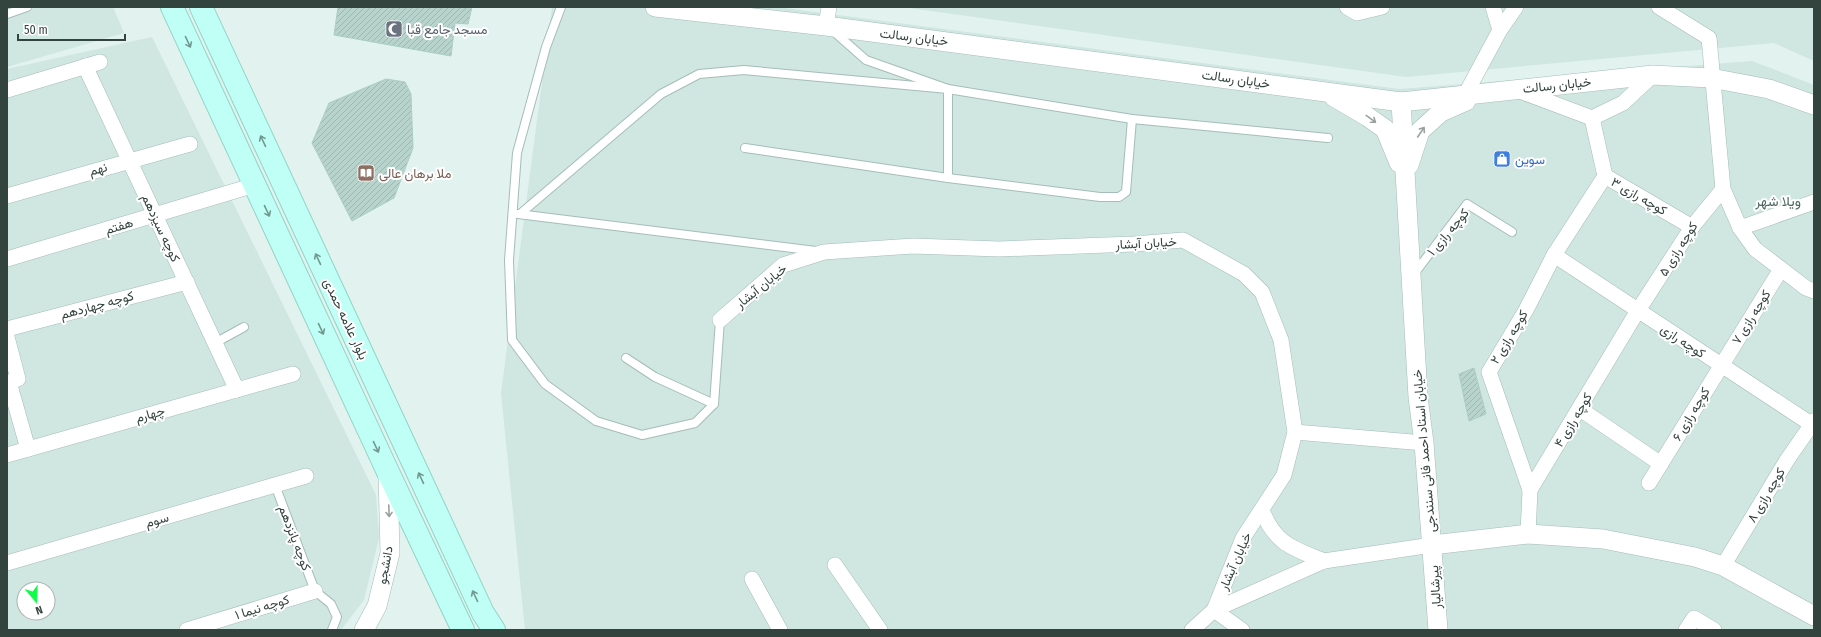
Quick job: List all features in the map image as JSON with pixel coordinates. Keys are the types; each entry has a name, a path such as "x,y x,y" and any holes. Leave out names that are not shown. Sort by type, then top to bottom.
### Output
{"main road":[{"name":"بلوار علامه حمدی","path":"172,7 463,630"},
{"name":"بلوار علامه حمدی","path":"200,7 483,613 494,630"}],"street":[{"name":"خیابان رسالت","path":"655,7 711,10 1400,102 1652,75 1711,78 1769,89 1814,105"},
{"path":"826,26 829,7"},
{"path":"1347,7 1357,13 1382,7"},
{"path":"1493,7 1500,30"},
{"path":"1405,182 1420,131 1440,112 1473,94 1500,30 1516,7"},
{"path":"1659,7 1709,38 1711,78 1723,189 1740,228 1755,248 1806,288 1814,292"},
{"path":"7,90 100,62"},
{"name":"کوچه سیزدهم","path":"85,66 237,390"},
{"path":"1516,90 1592,118 1623,103 1652,75"},
{"path":"1325,92 1368,117 1385,129 1396,153 1405,182"},
{"name":"خیابان استاد احمد فانی سنندجی","path":"1400,102 1418,397 1424,443 1432,545 1528,534 1603,539 1696,557 1723,566 1814,616"},
{"path":"1592,118 1605,176"},
{"name":"نهم","path":"7,196 129,160 190,144"},
{"name":"کوچه رازی ۳","path":"1554,256 1605,176 1692,227"},
{"name":"هفتم","path":"7,259 255,185"},
{"name":"کوچه رازی ۵","path":"1637,312 1692,227 1723,189"},
{"path":"1740,228 1814,202"},
{"name":"خیابان آبشار","path":"720,320 784,265 824,252 913,246 999,249 1134,244 1183,240 1244,274 1262,292 1281,340 1295,432 1284,475 1243,538 1214,610"},
{"name":"کوچه رازی","path":"1554,256 1637,312 1813,424"},
{"name":"کوچه رازی ۲","path":"1530,490 1489,372 1526,310 1554,256"},
{"name":"کوچه رازی ۷","path":"1720,365 1781,269"},
{"name":"کوچه چهاردهم","path":"7,329 187,282"},
{"name":"کوچه رازی ۴","path":"1528,534 1530,490 1637,312"},
{"path":"7,337 18,379 8,383 28,449"},
{"name":"کوچه رازی ۶","path":"1649,483 1720,365"},
{"name":"چهارم","path":"7,454 293,374"},
{"path":"1580,408 1661,464"},
{"name":"کوچه رازی ۸","path":"1723,566 1787,460 1813,424"},
{"path":"1295,432 1424,443"},
{"name":"دانشجو","path":"364,630 377,606 390,553 388,472"},
{"name":"سوم","path":"7,563 306,476"},
{"path":"1262,510 1267,524 1274,534 1292,548 1324,561"},
{"name":"خیابان آبشار","path":"1192,630 1214,610 1324,561 1432,545"},
{"name":"پیرشالیار","path":"1432,545 1438,630"},
{"path":"835,565 880,630"},
{"path":"752,580 780,630"},
{"name":"کوچه نیما ۱","path":"187,630 315,592"},
{"path":"1214,610 1242,630"},
{"path":"1686,630 1694,618 1714,630"}],"lane":[{"path":"7,14 27,7"},
{"path":"561,7 546,47 516,153 508,260 512,340 545,384 596,421 642,436 695,424 714,404 720,320"},
{"path":"826,26 866,60 948,89"},
{"path":"520,214 661,94 699,74 751,71 948,89 1132,119 1328,138"},
{"path":"948,89 948,178"},
{"path":"745,148 948,178 1100,197 1119,197 1126,192 1132,119"},
{"name":"کوچه رازی ۱","path":"1411,278 1467,204 1512,232"},
{"path":"511,213 824,252"},
{"path":"215,343 244,327"},
{"path":"626,358 655,377 714,404"},
{"name":"کوچه پانزدهم","path":"275,485 315,592"},
{"path":"315,592 331,604 337,616 332,630"}],"shaded area":[{"path":"7,7 113,7 124,33 7,67"},
{"path":"552,7 777,7 1399,89 1752,61 1814,85 1814,630 525,630 501,393"},
{"path":"902,7 1814,7 1814,61 1774,43 1406,77"},
{"path":"152,37 376,495 379,538 364,600 341,630 7,630 7,69"}],"building":[{"name":"مسجد جامع قبا","path":"338,7 472,7 468,24 455,23 451,56 334,35"},
{"name":"ملا برهان عالی","path":"386,79 405,82 411,94 413,148 394,198 352,221 312,143 329,103"},
{"path":"1474,368 1486,414 1469,421 1459,374"}],"place":[{"name":"مسجد جامع قبا","path":"394,29"},
{"name":"سوین","path":"1502,159"},
{"name":"ملا برهان عالی","path":"366,173"}],"district":[{"name":"ویلا شهر","path":"1778,201"}]}
